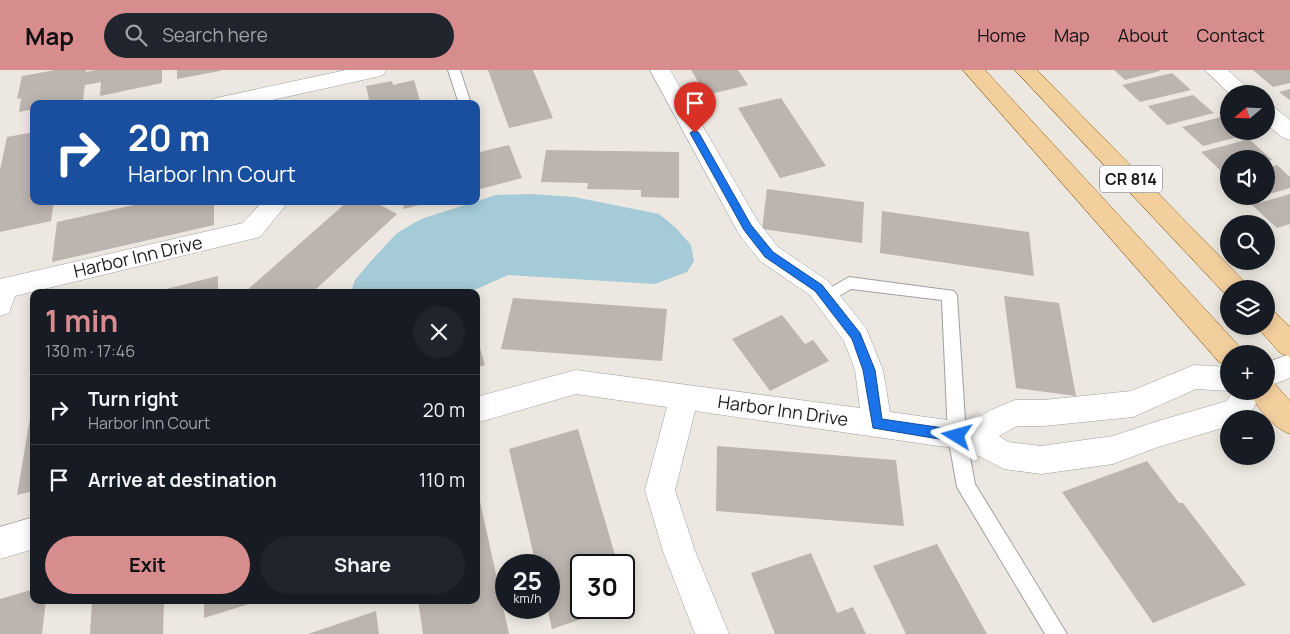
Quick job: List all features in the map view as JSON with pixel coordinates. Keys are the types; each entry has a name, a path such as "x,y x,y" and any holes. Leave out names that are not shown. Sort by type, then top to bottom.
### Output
{"main road":[{"name":"CR 814","path":"973,70 1221,345"},
{"name":"CR 814","path":"1025,70 1227,280"},
{"path":"1275,329 1290,344"},
{"path":"1271,400 1290,421"}],"street":[{"path":"266,99 376,70"},
{"path":"660,70 748,227 769,254 819,288 856,336 869,370 877,424"},
{"path":"1215,70 1233,85"},
{"path":"1275,120 1290,132"},
{"name":"Harbor Inn Drive","path":"0,305 3,288 251,230 273,205"},
{"path":"1275,372 1290,366"},
{"path":"964,436 1015,413 1044,413 1133,404 1194,377 1220,378"},
{"name":"Harbor Inn Drive","path":"480,409 576,382 964,436 1004,455 1041,460 1113,450 1158,434 1237,411 1243,400"},
{"path":"684,396 660,490 679,551 712,634"},
{"path":"1133,404 1158,434"},
{"path":"0,543 30,534"}],"lane":[{"path":"454,70 464,100"},
{"path":"826,297 849,283 948,295 964,436 966,487 1056,634"}],"water":[{"path":"531,194 574,197 659,214 676,228 691,245 694,261 687,272 655,284 508,275 477,289 352,289 355,280 397,233 421,219 465,205 480,205 480,200 496,195"}],"building":[{"path":"55,70 86,70 86,72 95,70 162,70 162,83 100,96 101,82 85,85 83,100 30,100 30,110 19,112 21,98 17,99 22,76"},
{"path":"177,70 220,70 220,71 177,79"},
{"path":"488,70 533,70 553,118 509,128"},
{"path":"691,70 738,70 748,85 706,95"},
{"path":"1114,70 1160,70 1160,71 1125,80"},
{"path":"1253,70 1290,70 1290,83 1275,87"},
{"path":"1172,73 1191,90 1140,102 1122,85"},
{"path":"414,80 420,100 369,100 366,86 392,81 393,85"},
{"path":"1290,89 1290,100 1279,92"},
{"path":"1193,95 1214,113 1167,125 1148,106"},
{"path":"781,98 826,166 780,178 738,108"},
{"path":"1220,117 1220,140 1226,140 1203,146 1182,127"},
{"path":"30,133 30,205 53,205 51,221 0,232 0,170 7,137"},
{"path":"1245,140 1250,140 1261,150 1220,150 1220,170 1201,152"},
{"path":"509,145 522,178 480,189 480,152"},
{"path":"546,150 679,152 679,198 641,197 641,190 587,189 588,183 541,182"},
{"path":"1277,165 1290,177 1290,188 1275,192 1275,166"},
{"path":"767,189 864,202 862,243 762,229"},
{"path":"1290,194 1290,224 1277,228 1275,226 1275,215 1263,215 1252,205 1275,205 1275,198"},
{"path":"134,205 214,205 214,225 52,262 57,222"},
{"path":"343,205 380,205 397,214 316,289 248,289"},
{"path":"403,205 419,205 404,209"},
{"path":"882,211 1029,232 1034,276 880,253"},
{"path":"218,276 218,289 166,289"},
{"path":"1004,296 1059,303 1076,396 1016,388"},
{"path":"513,298 667,309 662,361 501,349"},
{"path":"782,315 805,344 813,340 829,361 770,391 732,339"},
{"path":"480,348 485,365 480,367"},
{"path":"30,418 30,492 17,495"},
{"path":"578,429 615,554 570,554 570,619 582,619 552,629 550,619 560,619 560,554 533,554 509,449"},
{"path":"717,446 896,460 904,526 716,511"},
{"path":"1147,461 1179,503 1183,503 1246,585 1153,623 1062,492"},
{"path":"480,501 495,570 495,619 506,619 509,634 423,634 419,604 480,604"},
{"path":"937,544 987,634 906,634 873,566"},
{"path":"811,553 837,613 853,607 866,634 775,634 751,573"},
{"path":"30,590 30,604 46,604 42,634 0,634 0,599"},
{"path":"92,604 164,604 163,634 90,634"},
{"path":"204,604 249,604 204,618"},
{"path":"376,611 379,634 308,634"}],"route":[{"path":"695,133 748,227 769,254 819,288 856,336 869,370 877,424 957,436"}]}
